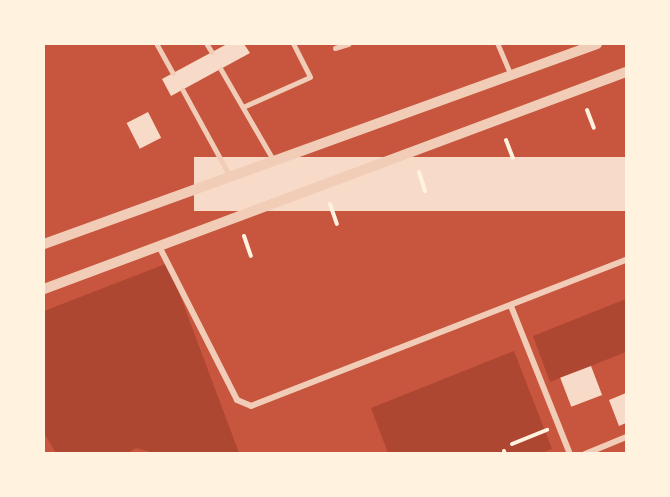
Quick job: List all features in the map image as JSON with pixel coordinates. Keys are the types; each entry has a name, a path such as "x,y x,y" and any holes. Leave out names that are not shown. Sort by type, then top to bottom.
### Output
{"street":[{"path":"44,244 229,174 597,44"},
{"path":"44,289 160,248 627,72"},
{"path":"160,248 243,405 251,406 627,260"},
{"path":"511,306 570,453"},
{"path":"585,453 627,437"}],"lane":[{"path":"157,44 173,73"},
{"path":"207,44 212,51"},
{"path":"243,107 310,77 293,44"},
{"path":"335,48 348,44"},
{"path":"498,44 511,75"},
{"path":"221,69 273,159"},
{"path":"183,90 229,174"}],"path":[{"path":"587,110 594,128"},
{"path":"506,140 513,158"},
{"path":"419,172 425,191"},
{"path":"330,204 337,224"},
{"path":"244,236 251,256"},
{"path":"512,444 558,426"}],"shaded area":[{"path":"168,263 239,453 157,454 136,448 128,453 56,453 44,433 44,311"},
{"path":"626,299 626,352 550,382 533,336"},
{"path":"514,351 552,449 539,454 388,453 371,408"}],"building":[{"path":"227,44 244,44 250,53 171,96 162,79"},
{"path":"148,112 161,138 140,149 127,123"},
{"path":"194,157 626,157 626,211 194,211"},
{"path":"591,366 602,395 571,407 560,378"},
{"path":"626,393 626,423 619,426 609,400"}]}
